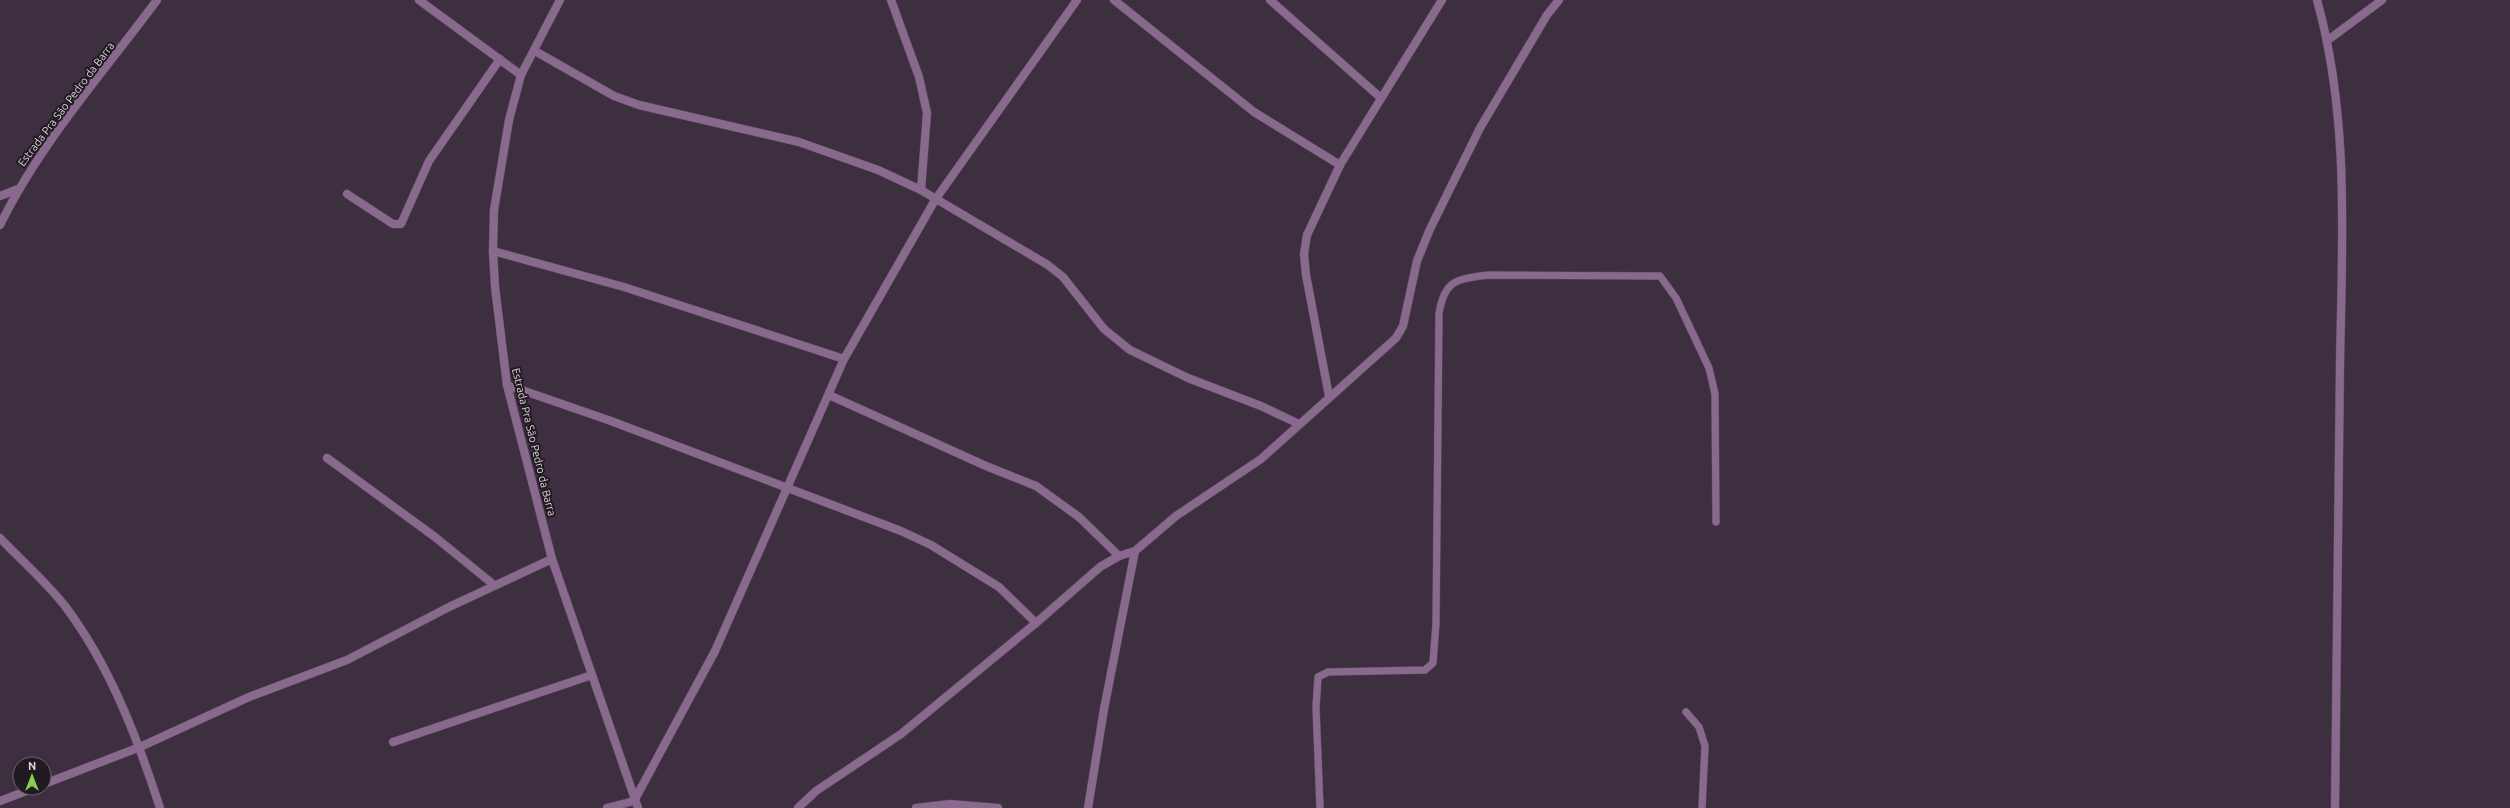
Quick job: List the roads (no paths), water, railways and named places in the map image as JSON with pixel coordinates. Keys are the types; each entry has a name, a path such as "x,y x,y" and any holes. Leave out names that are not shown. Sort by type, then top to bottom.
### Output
{"street":[{"name":"Estrada Pra São Pedro da Barra","path":"0,225 18,189 157,0"},
{"path":"419,0 521,75"},
{"name":"Estrada Pra São Pedro da Barra","path":"560,0 535,51 521,75 500,165 494,210 493,251 507,385 552,559 636,805"},
{"path":"890,0 919,77 927,113 921,190"},
{"path":"607,808 636,805 715,650 844,359 935,200 1077,0"},
{"path":"1114,0 1254,112 1340,165"},
{"path":"1270,0 1381,98"},
{"path":"1329,396 1304,254 1307,235 1340,165 1442,0"},
{"path":"798,808 816,791 901,734 1036,623 1100,567 1119,556 1135,551 1181,512 1261,459 1329,396 1396,338 1403,326 1417,261 1430,229 1480,128 1547,15 1559,0"},
{"path":"2317,0 2328,40 2338,118 2342,217 2335,808"},
{"path":"2328,40 2382,0"},
{"path":"535,51 614,96 626,101 668,113 799,142 878,170 921,190 935,200 1048,265 1063,277 1104,329 1130,350 1188,378 1261,406 1299,424"},
{"path":"347,194 393,224 401,224 424,169 500,59"},
{"path":"0,196 18,189"},
{"path":"493,251 624,287 844,359"},
{"path":"507,385 611,421 901,531 931,546 999,586 1036,623"},
{"path":"829,395 986,466 1036,486 1079,517 1119,556"},
{"path":"327,458 435,536 494,585"},
{"path":"0,538 64,606 101,660 140,747 160,808"},
{"path":"1088,808 1104,709 1135,551"},
{"path":"52,781 140,747 249,697 347,660 494,585 552,559"},
{"path":"393,742 592,675"},
{"path":"0,801 13,796"},
{"path":"916,808 950,804 998,808"}],"lane":[{"path":"1320,808 1316,707 1318,677 1328,672 1425,670 1433,663 1436,622 1439,314 1441,298 1447,287 1462,278 1489,275 1660,276 1676,298 1709,368 1715,394 1716,522"},
{"path":"1686,712 1699,727 1705,746 1702,808"}]}
